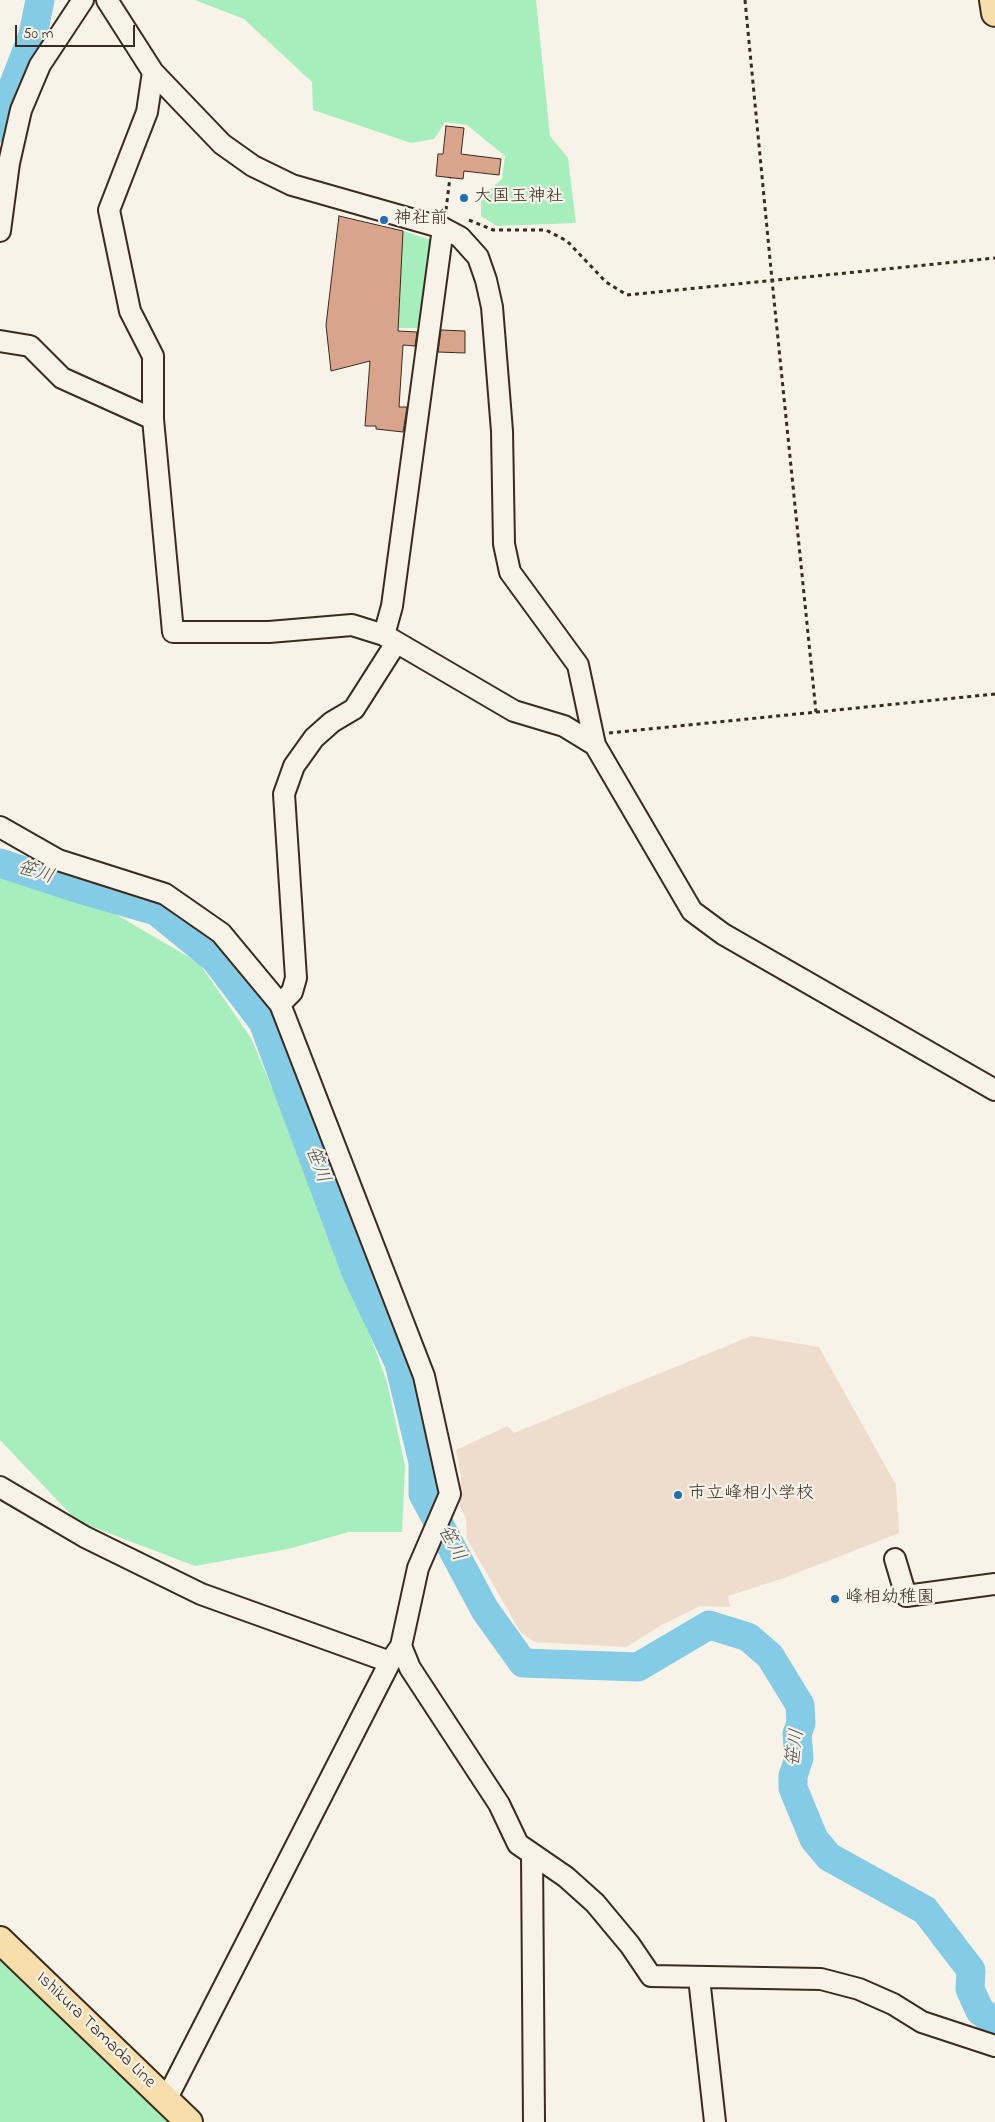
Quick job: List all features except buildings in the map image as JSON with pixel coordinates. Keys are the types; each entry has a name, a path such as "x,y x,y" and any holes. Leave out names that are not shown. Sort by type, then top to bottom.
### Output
{"main road":[{"path":"993,0 995,13"},
{"name":"Ishikura Tamada Line","path":"0,1940 189,2122"}],"street":[{"path":"0,231 10,163 21,110 40,65 83,0"},
{"path":"107,0 153,72 222,144 253,166 292,185 447,218 460,237 478,257 486,280 492,307 502,431 504,544 510,572 578,665 594,740 692,911 723,934 995,1090"},
{"path":"153,72 147,112 109,210 130,310 153,356 153,419 172,632 269,632 352,626 390,639 514,711 564,726 594,740"},
{"path":"280,1004 292,992 296,978 284,794 294,766 314,738 332,722 354,709 390,639 392,606 447,218"},
{"path":"0,341 30,346 62,378 153,419"},
{"path":"0,827 58,860 165,894 221,933 280,1004 424,1376 450,1494 418,1568 396,1654 166,2100"},
{"path":"0,1487 85,1537 201,1594 396,1654 410,1668 499,1804 518,1844 566,1877 595,1903 630,1945 651,1976 820,1979 859,1989 893,2004 922,2022 995,2046"},
{"path":"895,1559 906,1596 995,1584"},
{"path":"532,1854 534,2122"},
{"path":"699,1978 715,2122"}],"path":[{"path":"745,0 816,712"},
{"path":"447,218 450,177"},
{"path":"461,217 493,230 546,230 566,241 606,282 627,295 995,258"},
{"path":"594,740 816,712 995,694"}],"shaded area":[{"name":"市立峰相小学校","path":"751,1336 819,1347 896,1485 899,1533 784,1578 728,1596 730,1607 700,1606 662,1625 626,1647 535,1642 521,1633 467,1539 466,1519 460,1506 461,1476 456,1450 508,1426 514,1433"}],"green space":[{"path":"195,0 536,0 550,136 568,158 576,223 497,226 481,216 481,197 502,179 505,156 467,125 445,122 434,139 411,143 313,110 312,82 244,19"},
{"path":"403,231 435,241 423,328 398,328"},
{"path":"0,868 12,878 93,901 199,963 251,1038 326,1216 387,1382 405,1466 402,1532 349,1532 288,1549 195,1566 77,1521 0,1440"},
{"path":"0,1956 195,2122 0,2122"}],"waterway":[{"name":"笹川","path":"0,128 7,102 33,35 40,0"},
{"name":"笹川","path":"0,863 156,911 215,959 263,1022 356,1272 399,1363 423,1462 423,1494 485,1610 523,1663 638,1667 709,1625 748,1637 770,1656 800,1705 801,1723 797,1734 799,1758 793,1776 793,1788 814,1839 829,1857 925,1910 971,1970 970,1989 980,2011 995,2022"}],"place":[{"name":"大国玉神社","path":"464,198"},
{"name":"神社前","path":"384,220"},
{"name":"市立峰相小学校","path":"678,1495"},
{"name":"峰相幼稚園","path":"835,1599"}]}
